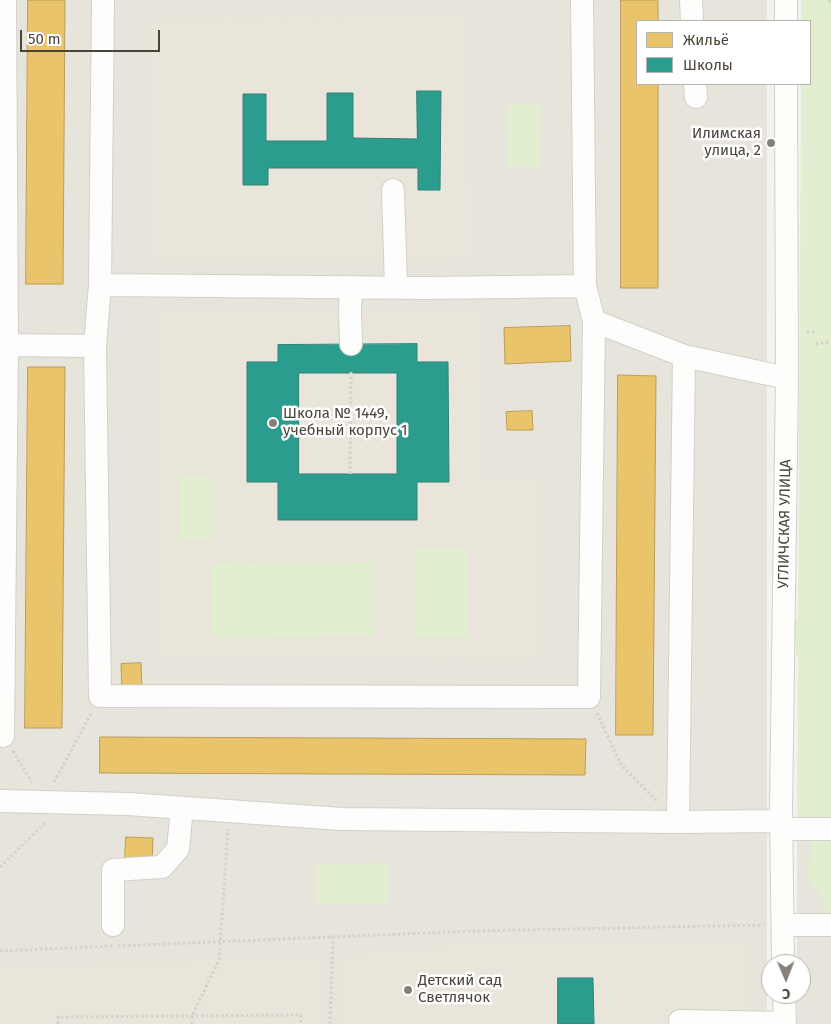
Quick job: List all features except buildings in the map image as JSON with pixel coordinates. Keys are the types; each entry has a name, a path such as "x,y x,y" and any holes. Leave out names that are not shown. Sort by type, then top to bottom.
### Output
{"street":[{"path":"3,736 5,0"},
{"path":"103,0 100,285 95,346 100,696 589,697 594,321 585,286 582,0"},
{"path":"691,0 692,20"},
{"path":"786,0 786,20"},
{"name":"УГЛИЧСКАЯ УЛИЦА","path":"783,954 781,825 787,378 786,85"},
{"path":"393,190 396,287"},
{"path":"100,285 585,286"},
{"path":"350,287 351,344"},
{"path":"594,321 684,356 787,378"},
{"path":"4,345 95,346"},
{"path":"678,822 684,356"},
{"path":"0,801 48,809 128,804 342,819 678,822 781,825 831,829"},
{"path":"113,925 113,870 162,867 178,849 182,808"},
{"path":"782,925 831,925"},
{"path":"680,1021 785,1024 784,1004"}],"path":[{"path":"816,344 831,342"},
{"path":"350,474 351,372"},
{"path":"0,867 48,809 100,696"},
{"path":"589,697 621,765 678,822"},
{"path":"3,736 48,809"},
{"path":"192,1024 192,1016 219,960 229,811"},
{"path":"0,951 474,931 782,925"},
{"path":"330,1024 333,937"},
{"path":"58,1024 58,1017 301,1015 301,1024"}],"shaded area":[{"path":"0,0 767,0 767,20 636,20 636,85 767,85 767,954 761,954 761,1004 767,1004 767,1024 0,1024"},
{"path":"470,16 472,261 152,263 150,17"},
{"path":"155,310 482,311 482,477 542,478 541,661 154,660"},
{"path":"797,817 831,817 831,1024 797,1024 797,1004 811,1004 811,954 797,954"},
{"path":"751,940 750,1024 337,1024 338,956 476,942"},
{"path":"324,957 323,1024 0,1024 0,965"}],"green space":[{"path":"801,0 831,0 831,916 825,908 821,896 808,877 807,869 812,847 802,817 797,817 798,656 796,655 795,621 798,617 801,85 811,85 811,20 801,20"},
{"path":"509,104 541,104 540,167 508,167"},
{"path":"180,477 214,477 214,539 180,540"},
{"path":"415,549 467,549 467,637 416,637"},
{"path":"374,562 375,636 212,638 211,563"},
{"path":"388,863 388,904 317,904 317,864"}],"place":[{"name":"Илимская улица, 2","path":"771,143"},
{"name":"Школа № 1449, учебный корпус 1","path":"273,423"},
{"name":"Детский сад Светлячок","path":"408,990"}]}
